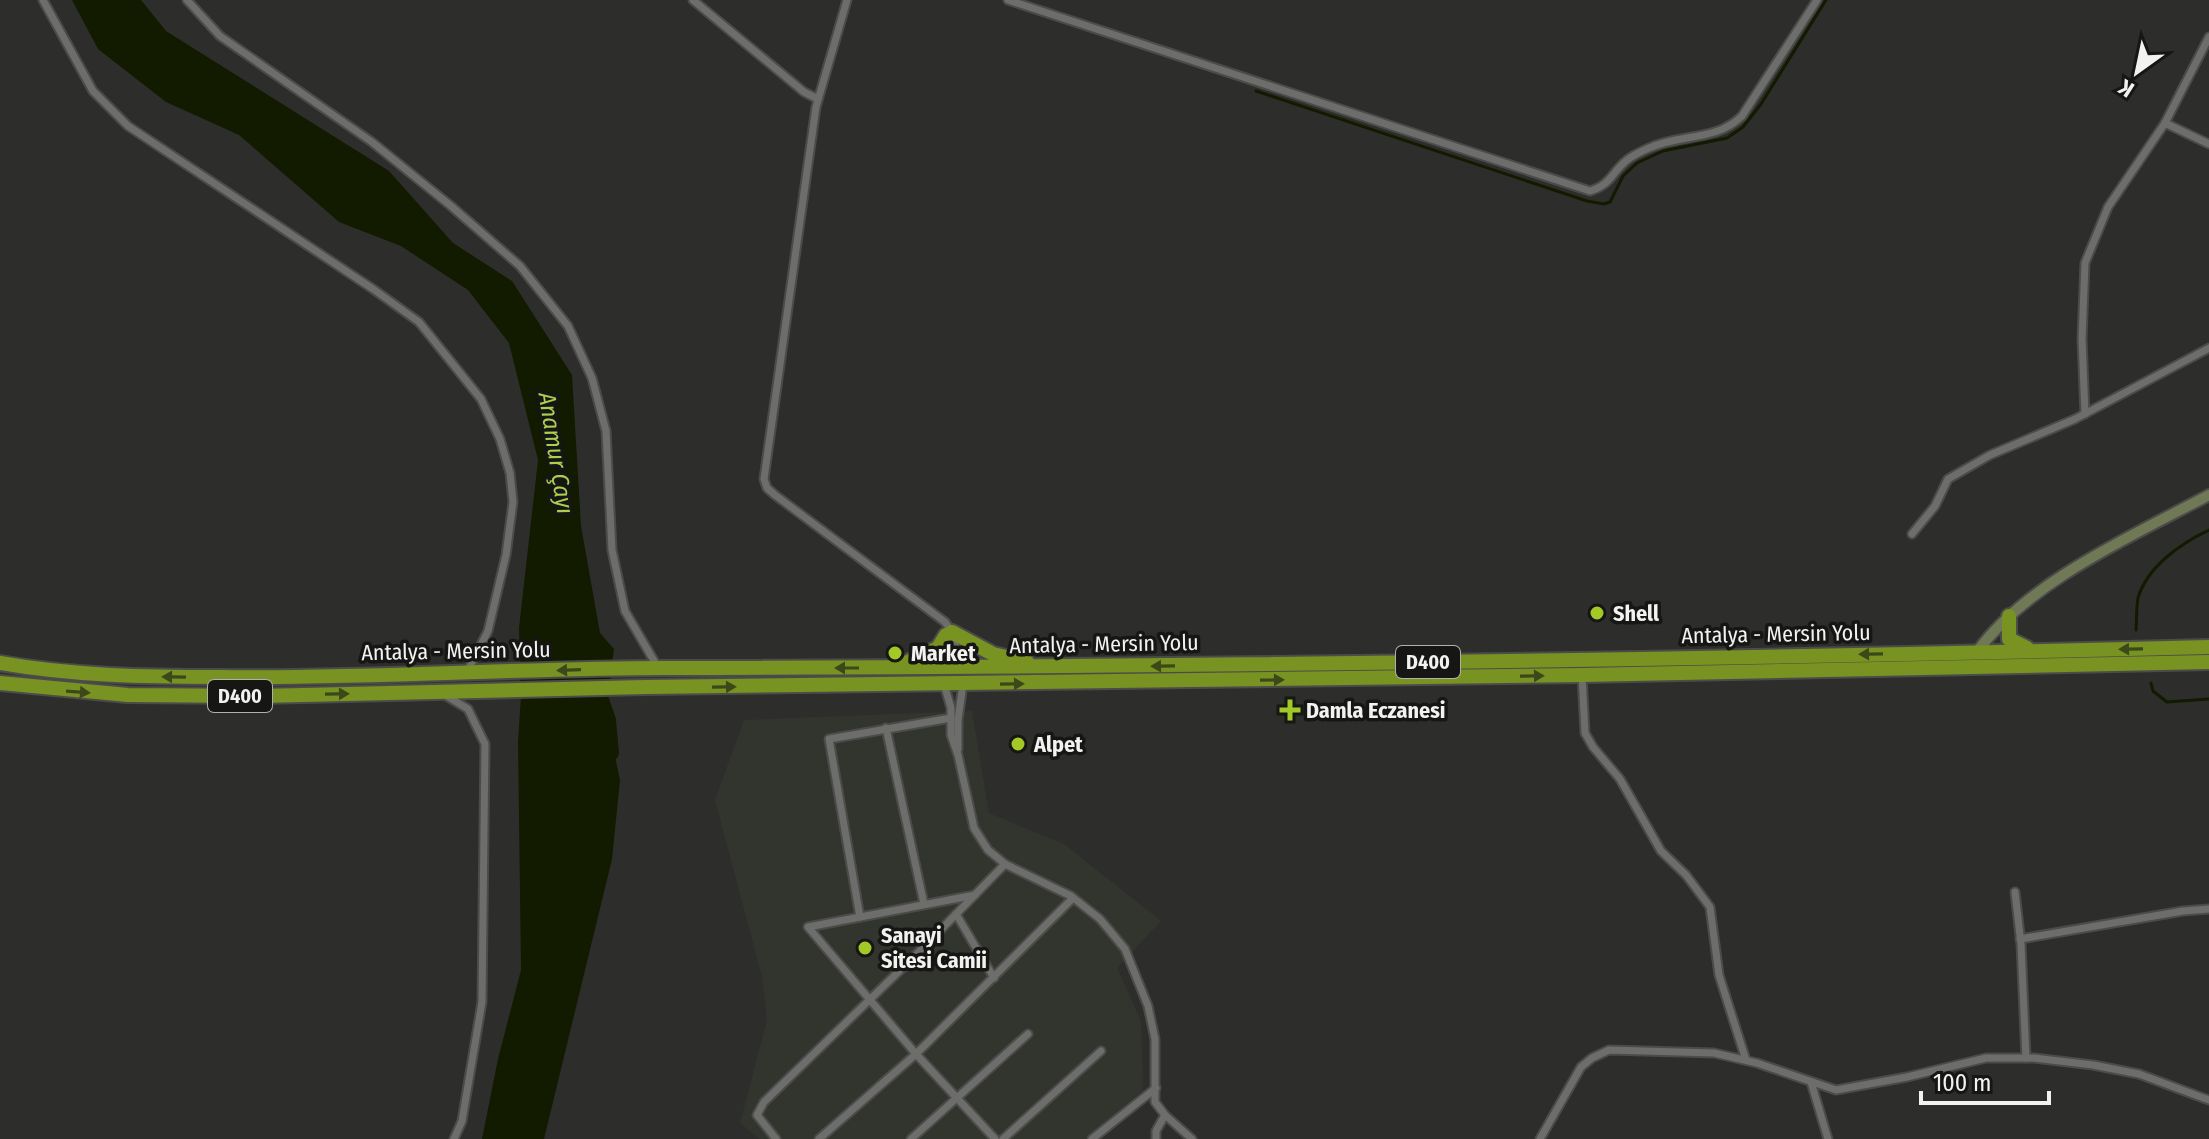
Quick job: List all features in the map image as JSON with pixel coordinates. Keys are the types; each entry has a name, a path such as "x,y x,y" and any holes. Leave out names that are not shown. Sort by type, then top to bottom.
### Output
{"highway":[{"path":"2009,616 2009,639 2035,651"},
{"path":"893,668 931,654 938,648 947,630 993,654 1051,668"},
{"name":"Antalya - Mersin Yolu","path":"0,683 128,695 259,696 646,687 1582,675 1977,660 2035,651 2209,647"},
{"name":"Antalya - Mersin Yolu","path":"0,663 130,677 261,678 653,668 1051,668 1977,660 2209,662"},
{"path":"943,668 944,684"},
{"path":"961,668 963,684"}],"street":[{"path":"43,0 93,91 128,126 419,322 481,399 500,439 510,473 513,502 506,555 488,631 471,673"},
{"path":"187,0 220,36 372,142 451,206 520,266 568,326 592,378 606,431 612,550 625,611 653,668"},
{"path":"693,0 804,92 818,99"},
{"path":"847,0 818,99 764,479 767,488 775,495 947,630 961,668"},
{"path":"1008,0 1590,191 1605,187 1627,160 1651,147 1682,137 1715,134 1731,127 1742,116 1817,0"},
{"path":"2085,414 2082,339 2085,263 2108,207 2165,123 2209,37"},
{"path":"2165,123 2209,144"},
{"path":"1912,534 1935,506 1948,479 1990,455 2085,414 2209,348"},
{"path":"1977,660 2009,616 2074,569 2209,495"},
{"path":"943,668 947,630"},
{"path":"1582,675 1585,733 1620,779 1661,851 1686,875 1710,907 1719,975 1746,1060"},
{"path":"944,684 951,735 974,828 988,850 1005,864 1073,898 1100,919 1125,949 1140,983 1155,1039 1155,1102 1192,1139"},
{"path":"958,755 958,720 963,684"},
{"path":"440,692 468,709 485,744 482,1002 462,1121 454,1139"},
{"path":"860,917 829,739 951,718"},
{"path":"886,728 924,904"},
{"path":"776,1139 757,1115 764,1102 1005,864"},
{"path":"2015,892 2026,1058"},
{"path":"975,895 808,927 916,1054 995,1139"},
{"path":"819,1139 916,1054 1073,898"},
{"path":"2020,939 2209,909"},
{"path":"956,914 994,978"},
{"path":"911,1139 1028,1034"},
{"path":"1540,1139 1581,1067 1609,1050 1714,1053 1746,1060 1836,1090 1986,1058 2026,1058 2093,1065 2139,1074 2209,1100"},
{"path":"1003,1139 1101,1051"},
{"path":"1811,1082 1828,1139"},
{"path":"1092,1139 1156,1088"},
{"path":"1156,1139 1156,1131 1165,1115"}],"shaded area":[{"path":"972,711 989,813 1064,844 1161,921 1117,968 1141,1021 1143,1090 1086,1139 760,1139 740,1123 767,1020 762,977 715,800 744,720"}],"water":[{"path":"72,0 141,0 166,31 389,171 453,243 512,281 572,375 581,526 600,633 614,649 606,715 620,780 612,859 544,1139 482,1139 521,970 519,628 538,460 509,343 468,290 401,246 339,222 239,135 166,102 98,49"}],"waterway":[{"path":"1256,91 1604,204 1610,202 1623,176 1637,163 1663,151 1727,138 1743,127 1761,104 1826,0"},
{"path":"2136,630 2138,598 2149,576 2166,557 2209,530"},
{"path":"2151,683 2153,691 2167,702 2209,699"},
{"name":"Anamur Çayı","path":"599,694 608,720 611,753"}],"place":[{"name":"Shell","path":"1597,613"},
{"name":"Market","path":"895,653"},
{"name":"Damla Eczanesi","path":"1290,710"},
{"name":"Alpet","path":"1018,744"},
{"name":"Sanayi Sitesi Camii","path":"865,948"}]}
